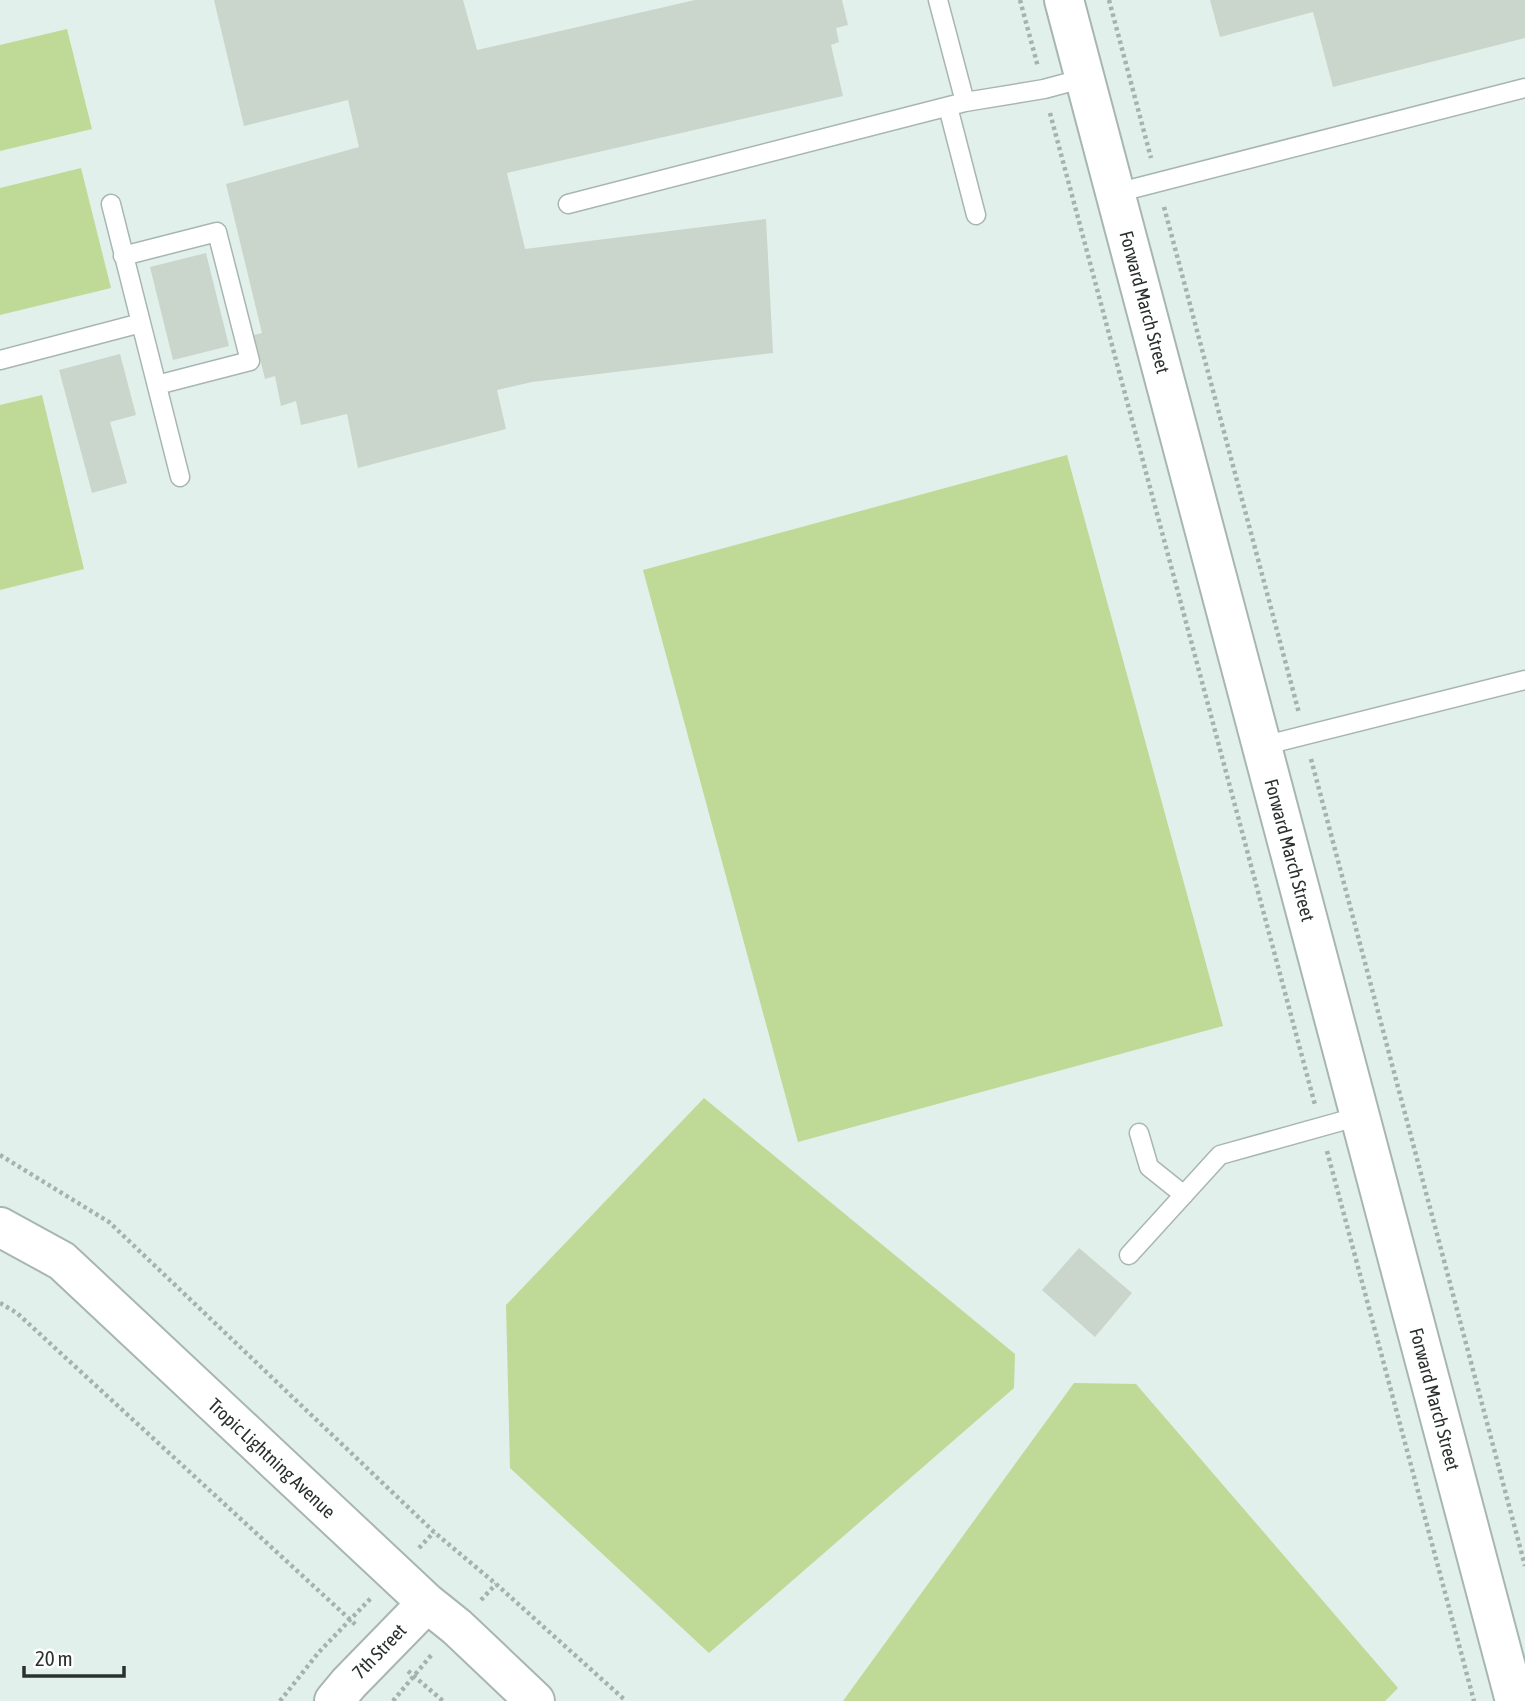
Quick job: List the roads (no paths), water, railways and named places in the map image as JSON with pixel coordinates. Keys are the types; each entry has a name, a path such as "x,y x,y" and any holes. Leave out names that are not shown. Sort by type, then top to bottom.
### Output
{"street":[{"name":"Forward March Street","path":"1064,0 1515,1701"},
{"name":"Tropic Lightning Avenue","path":"0,1227 62,1261 535,1701"},
{"name":"7th Street","path":"334,1701 427,1603"}],"lane":[{"path":"938,0 976,215"},
{"path":"568,204 956,105 1044,89 1085,78"},
{"path":"1116,193 1525,88"},
{"path":"111,204 180,477"},
{"path":"124,256 217,232 250,361 157,385"},
{"path":"0,360 141,323"},
{"path":"1262,746 1525,680"},
{"path":"1129,1255 1220,1155 1360,1116"},
{"path":"1139,1133 1149,1167 1184,1195"}]}
